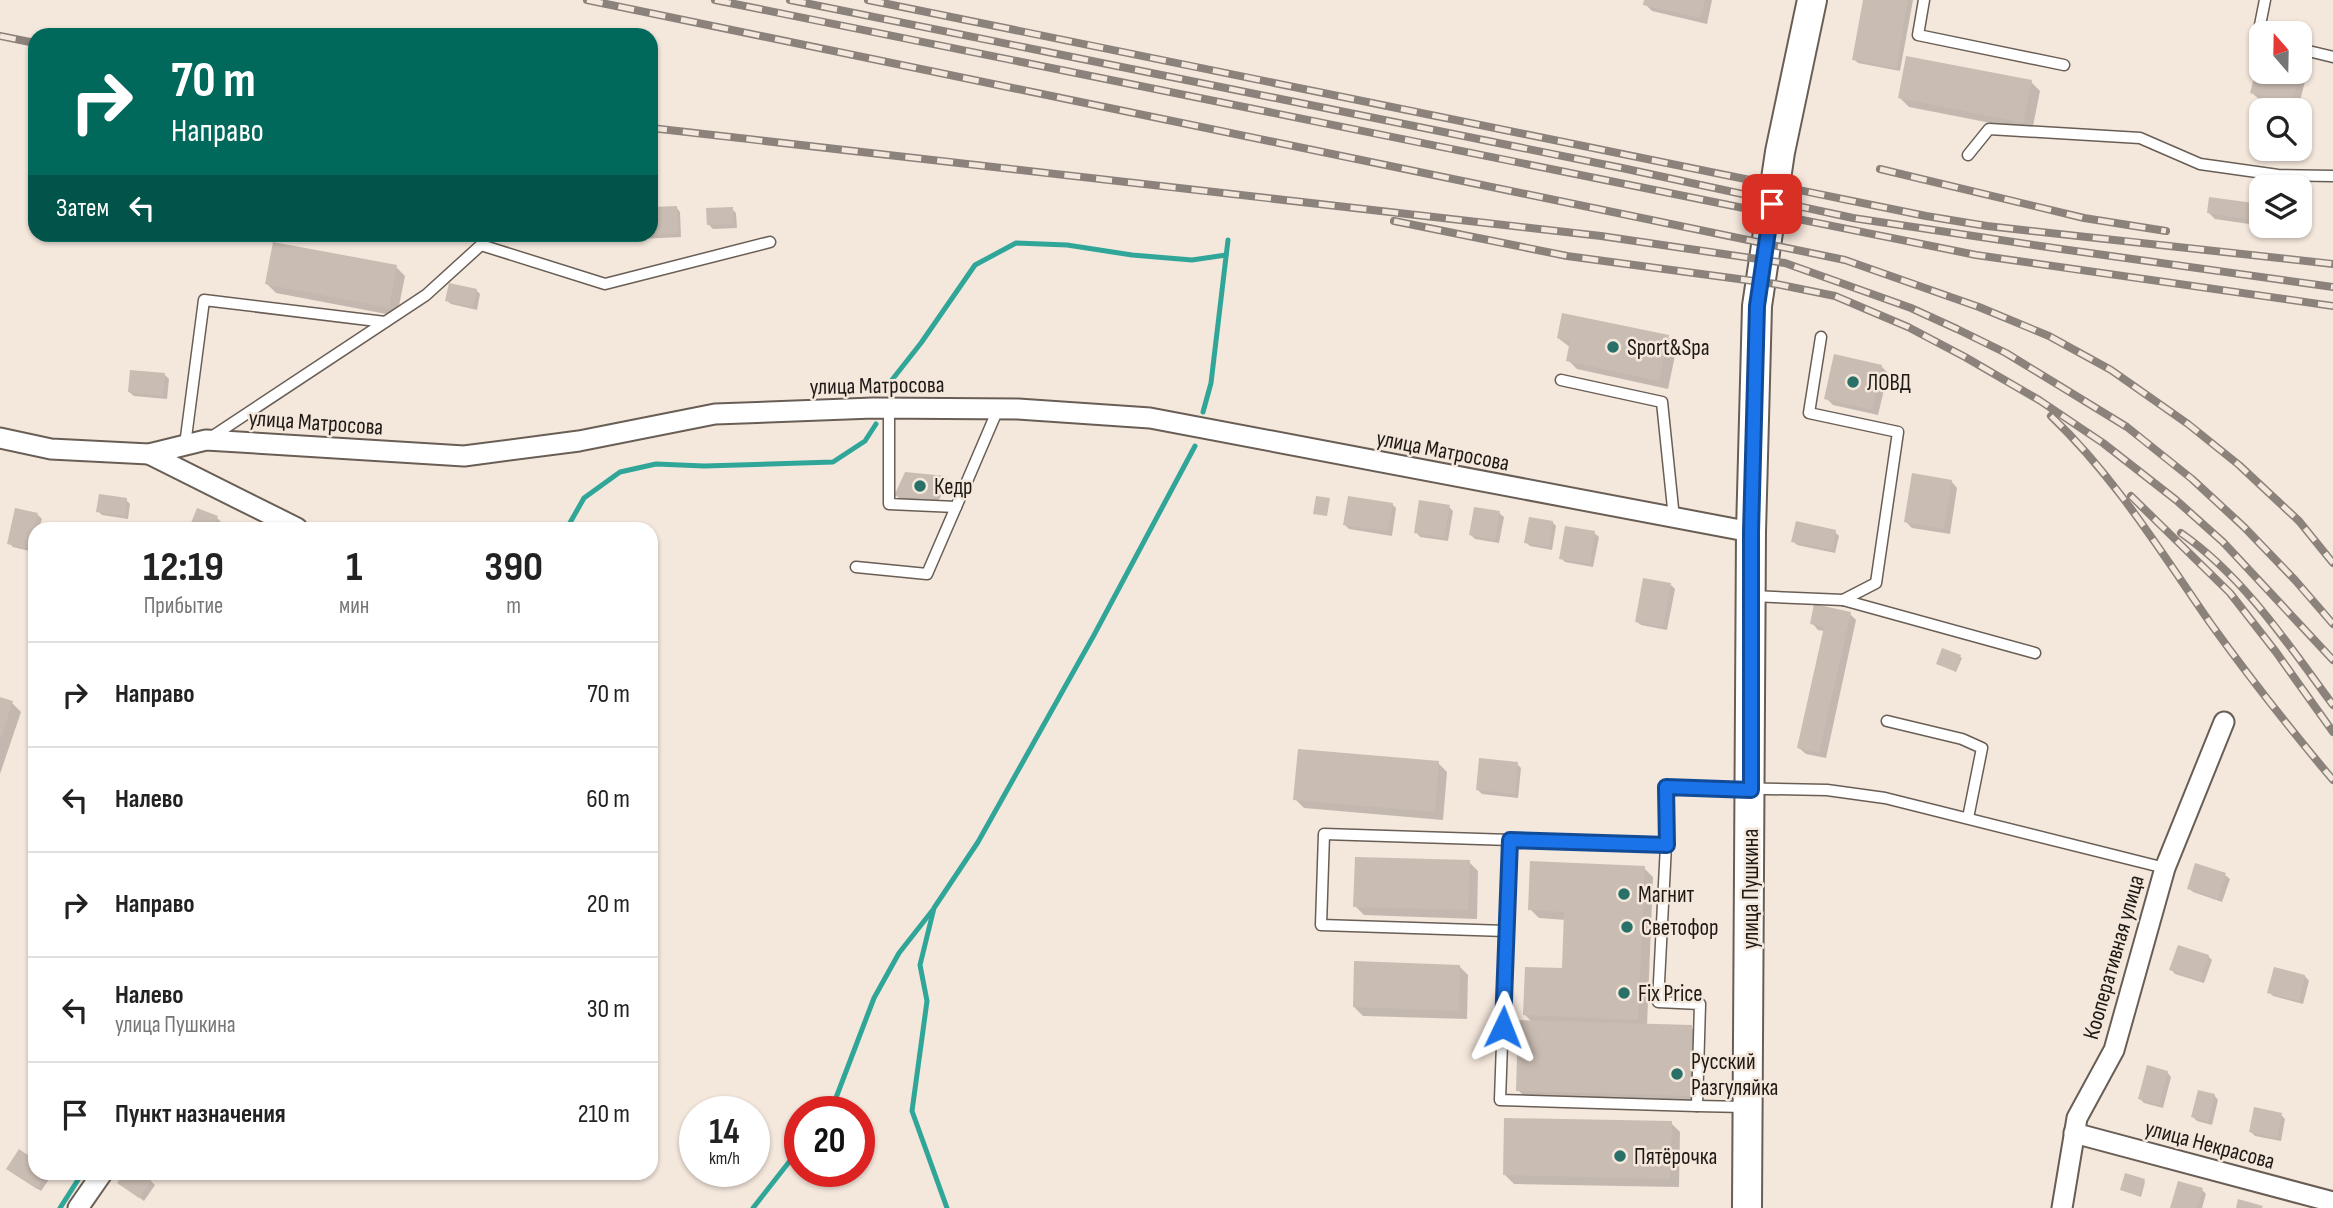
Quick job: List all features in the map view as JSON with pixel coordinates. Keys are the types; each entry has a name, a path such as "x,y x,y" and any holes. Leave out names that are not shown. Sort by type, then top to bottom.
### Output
{"main road":[{"name":"улица Пушкина","path":"1747,1208 1751,532 1757,306 1780,152 1812,0"}],"street":[{"name":"улица Матросова","path":"0,438 51,449 149,454 206,440 464,456 579,441 715,414 890,408 998,408 1150,418 1751,532"},
{"path":"149,454 285,522"},
{"name":"Кооперативная улица","path":"2062,1208 2077,1118 2114,1050 2165,868 2224,722"},
{"name":"улица Некрасова","path":"2074,1133 2333,1202"},
{"path":"78,1208 97,1180"}],"lane":[{"path":"1924,0 1918,35 2064,65"},
{"path":"2260,21 2265,0"},
{"path":"2312,52 2333,57"},
{"path":"1968,155 1989,130 2066,133 2140,138 2200,164 2278,175 2333,176"},
{"path":"206,440 426,295 481,245 605,284 770,242"},
{"path":"186,445 204,300 385,322"},
{"path":"1821,337 1809,413 1898,432 1876,583 1843,600"},
{"path":"1561,380 1662,402 1674,518"},
{"path":"890,408 889,504 956,507"},
{"path":"856,567 927,574 998,408"},
{"path":"1751,596 1843,600 2035,653"},
{"path":"1887,721 1962,739 1982,748 1968,818"},
{"path":"1697,1106 1700,1004 1658,1002 1667,845 1666,787 1826,790 1885,798 2165,868"},
{"path":"1506,931 1321,925 1324,834 1667,845"},
{"path":"1510,840 1500,1100 1748,1107"}],"building":[{"path":"1644,0 1705,0 1700,18 1643,5"},
{"path":"1863,0 1908,0 1896,68 1852,60"},
{"path":"1906,56 2032,80 2023,123 1898,98"},
{"path":"2252,84 2297,84 2294,98 2269,98 2250,93"},
{"path":"2209,197 2249,202 2249,219 2207,213"},
{"path":"677,206 678,234 658,235 658,207"},
{"path":"733,207 733,224 707,225 706,208"},
{"path":"273,242 397,265 389,308 265,284"},
{"path":"449,283 477,289 473,307 445,301"},
{"path":"1562,313 1669,335 1659,381 1566,361 1570,341 1557,338"},
{"name":"ЛОВД","path":"1834,354 1882,365 1872,410 1824,399"},
{"path":"130,370 165,373 163,396 128,392"},
{"name":"Кедр","path":"905,472 946,476 933,500 894,496"},
{"path":"1912,473 1952,480 1944,529 1904,522"},
{"path":"99,494 127,498 125,516 96,512"},
{"path":"1316,496 1330,498 1327,516 1313,514"},
{"path":"1348,496 1393,503 1388,532 1343,525"},
{"path":"1419,500 1450,505 1444,538 1414,533"},
{"path":"1474,507 1500,511 1495,540 1469,535"},
{"path":"15,508 38,513 36,522 28,522 28,549 7,544"},
{"path":"197,508 218,516 216,522 191,522"},
{"path":"1529,517 1553,521 1549,547 1524,543"},
{"path":"1796,521 1836,530 1832,550 1791,542"},
{"path":"1565,526 1595,531 1590,564 1559,559"},
{"path":"1643,578 1671,583 1663,627 1635,622"},
{"path":"1814,604 1851,612 1819,753 1797,748 1824,627 1810,624"},
{"path":"1942,648 1961,655 1955,671 1936,664"},
{"path":"0,697 13,701 1,738 0,738"},
{"path":"1298,749 1439,761 1435,812 1293,800"},
{"path":"1479,758 1518,762 1515,794 1476,790"},
{"path":"1355,857 1470,860 1468,910 1353,907"},
{"path":"1530,861 1645,866 1638,1020 1523,1015 1525,967 1562,968 1564,912 1528,910"},
{"path":"2195,863 2226,873 2218,899 2187,889"},
{"path":"2178,945 2209,955 2200,980 2169,970"},
{"path":"1354,961 1460,965 1459,1011 1353,1007"},
{"path":"2274,967 2305,975 2299,1001 2267,993"},
{"path":"1518,1020 1692,1025 1690,1096 1516,1091"},
{"path":"2147,1065 2168,1071 2159,1105 2138,1099"},
{"path":"2198,1090 2215,1094 2208,1122 2191,1117"},
{"path":"2254,1107 2282,1113 2277,1138 2249,1132"},
{"path":"1504,1118 1672,1121 1670,1179 1503,1175"},
{"path":"19,1149 28,1155 28,1180 42,1180 37,1189 6,1169"},
{"path":"2125,1173 2145,1179 2139,1196 2120,1190"},
{"path":"119,1180 151,1180 139,1198 117,1183"},
{"path":"2178,1181 2203,1188 2197,1208 2170,1208"},
{"path":"2238,1199 2263,1206 2236,1208"}],"waterway":[{"path":"1203,412 1211,383 1228,240"},
{"path":"884,390 921,343 975,265 1016,243 1067,245 1132,255 1192,260 1226,255"},
{"path":"570,522 584,498 620,472 656,464 704,466 833,462 865,441 876,424"},
{"path":"947,1208 912,1111 927,1001 920,965 934,908 978,842 1094,635 1195,446"},
{"path":"837,1096 874,998 899,953 932,911"},
{"path":"753,1208 784,1168"},
{"path":"60,1208 78,1180"}],"railway":[{"path":"587,0 1845,260 1979,307 2049,336 2111,370 2188,424 2239,465 2299,521 2333,563"},
{"path":"715,0 1976,255 2333,306"},
{"path":"790,0 1622,168 1853,218 2333,287"},
{"path":"868,0 1926,216 1987,226 2333,264"},
{"path":"0,36 28,42"},
{"path":"658,129 1601,236 1785,263 1911,308 1957,329 2006,353 2127,427 2192,479 2244,527 2333,624"},
{"path":"1880,169 2084,218 2166,231"},
{"path":"1394,221 1567,256 1776,284 1835,296 1908,327 2039,400 2103,443 2176,500 2223,542 2333,660"},
{"path":"2051,416 2117,490 2240,664 2333,780"},
{"path":"2131,496 2230,593 2333,732"},
{"path":"2181,533 2225,570 2245,591 2282,635 2333,705"}],"place":[{"name":"Sport&Spa","path":"1613,347"},
{"name":"ЛОВД","path":"1853,382"},
{"name":"Кедр","path":"920,486"},
{"name":"Магнит","path":"1624,894"},
{"name":"Светофор","path":"1627,927"},
{"name":"Fix Price","path":"1624,993"},
{"name":"Русский Разгуляйка","path":"1677,1074"},
{"name":"Пятёрочка","path":"1620,1156"}],"route":[{"path":"1503,1027 1510,840 1667,845 1666,787 1751,790 1751,532 1757,306 1772,204"}]}
